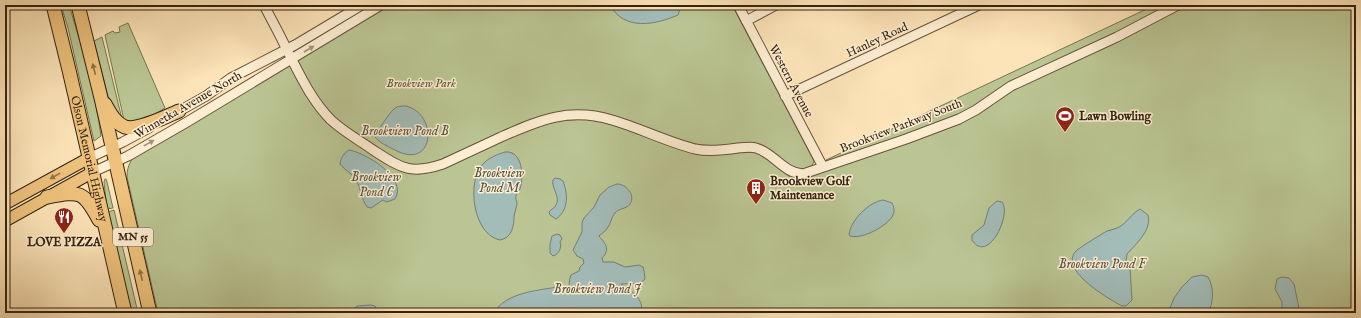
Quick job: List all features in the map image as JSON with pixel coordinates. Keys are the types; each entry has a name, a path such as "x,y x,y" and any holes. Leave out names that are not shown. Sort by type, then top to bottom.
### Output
{"highway":[{"name":"Olson Memorial Highway","path":"53,5 125,313"},
{"name":"Olson Memorial Highway","path":"78,5 101,98 150,313"},
{"path":"101,98 114,118 121,125 130,128 141,126 179,111"},
{"path":"47,197 74,193 82,195 90,204 107,235"}],"main road":[{"name":"Winnetka Avenue North","path":"5,204 89,158"},
{"name":"Winnetka Avenue North","path":"5,221 93,172"},
{"path":"5,198 23,188 38,186"}],"street":[{"name":"Brookview Parkway South","path":"264,5 308,88 330,119 352,136 399,166 415,170 428,169 443,164 532,123 553,117 574,114 611,120 696,149 715,150 746,147 756,148 789,171 798,174 803,174 906,139 959,119 976,110 1011,86 1117,37 1178,5"},
{"name":"Winnetka Avenue North","path":"89,158 112,148 206,96 230,78 324,28 362,5"},
{"name":"Winnetka Avenue North","path":"93,172 115,162 214,106 381,5"},
{"name":"Western Avenue","path":"738,5 823,167"},
{"path":"746,21 776,5"},
{"name":"Hanley Road","path":"785,96 979,5"},
{"path":"214,106 234,87 284,55 287,52 287,48"}],"green space":[{"path":"61,5 69,5 92,86 101,136 94,141 68,28"},
{"name":"Brookview Park","path":"386,5 732,5 814,161 809,168 796,170 766,148 699,145 567,111 541,116 524,122 411,173 419,174 435,171 528,129 553,121 585,119 607,123 722,154 756,152 787,175 793,178 804,178 830,169 826,160 1155,5 1356,5 1356,313 158,313 127,177 127,171 133,158 316,49"},
{"path":"128,23 165,108 134,124 124,120 105,35 113,31 115,33 120,32 119,27"},
{"path":"102,37 122,119 111,108 94,41"},
{"path":"105,179 107,182 113,208 107,209"},
{"path":"114,210 138,313 131,313 108,212"}],"water":[{"path":"610,5 685,5 680,9 678,15 669,19 641,24 623,19"},
{"name":"Brookview Pond B","path":"406,106 417,111 424,119 427,129 428,140 424,148 417,154 407,154 393,149 381,143 375,137 386,118 395,108"},
{"name":"Brookview Pond C","path":"349,150 366,156 384,168 391,175 396,183 397,191 395,199 387,202 383,200 371,208 367,207 363,201 356,180 340,164 341,159"},
{"name":"Brookview Pond M","path":"505,152 516,155 521,166 522,178 520,189 516,194 517,204 512,231 507,237 500,240 491,236 478,218 474,194 478,172 483,164 490,158"},
{"path":"555,178 563,181 566,191 565,206 563,211 556,219 550,215 549,212 555,207 557,202 557,196 553,186 553,180"},
{"name":"Brookview Pond J","path":"617,184 627,188 631,194 632,201 629,206 615,213 610,224 599,236 607,249 602,258 603,262 614,262 625,267 639,265 643,267 645,279 643,281 640,283 621,284 633,293 639,300 642,308 641,313 493,313 506,301 531,291 557,287 562,293 567,291 571,275 579,271 580,267 584,263 583,259 577,256 573,250 582,232 582,223 584,218 594,207 600,195 609,187"},
{"path":"883,200 893,204 894,212 890,219 881,227 868,234 855,237 850,236 850,229 853,223 862,212 872,204"},
{"path":"997,201 1002,202 1004,208 1004,217 1001,226 997,235 991,242 985,246 978,246 972,240 972,235 984,225 989,208"},
{"name":"Brookview Pond F","path":"1140,209 1148,215 1149,221 1148,226 1139,241 1127,254 1126,262 1130,268 1132,300 1126,306 1122,306 1087,283 1074,267 1072,259 1078,249 1107,231 1122,225"},
{"path":"557,234 560,235 562,239 560,242 561,246 557,254 553,256 550,253 550,244 552,236"},
{"path":"1202,275 1208,277 1212,290 1212,299 1208,313 1168,313 1174,298 1182,287 1192,277"},
{"path":"1282,277 1289,278 1294,284 1300,313 1282,313 1282,302 1275,289 1277,279"},
{"path":"357,306 375,306 379,313 355,313 354,309"}],"place":[{"name":"Lawn Bowling","path":"1065,133"},
{"name":"Brookview Golf Maintenance","path":"756,205"},
{"name":"LOVE PIZZA","path":"64,234"}]}
